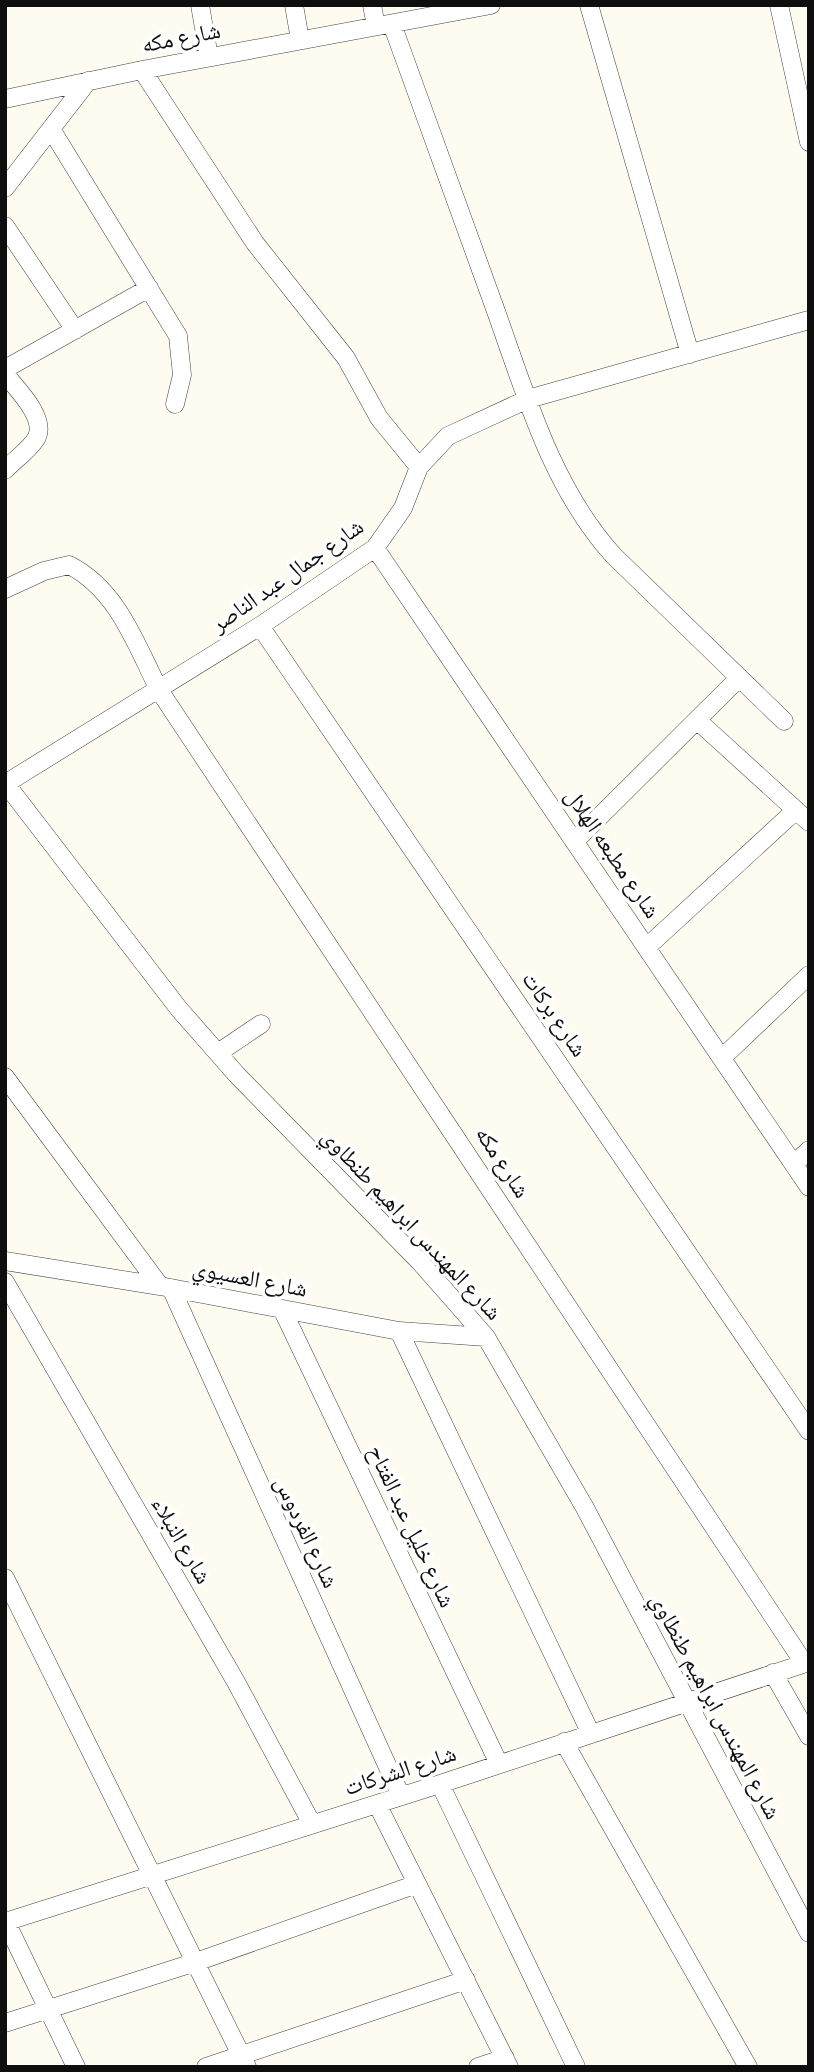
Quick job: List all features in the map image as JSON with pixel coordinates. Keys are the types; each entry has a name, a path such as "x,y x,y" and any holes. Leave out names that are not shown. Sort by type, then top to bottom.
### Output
{"street":[{"path":"200,5 209,57"},
{"path":"294,5 300,40"},
{"path":"372,5 384,25 567,494 587,527 784,721"},
{"name":"شارع مكه","path":"5,99 209,57 491,5"},
{"path":"589,5 690,354"},
{"path":"779,5 806,117 809,142"},
{"path":"142,70 256,243 346,358 379,418 419,467"},
{"path":"5,188 88,81"},
{"path":"51,129 178,336 183,375 175,404"},
{"path":"5,226 75,330"},
{"path":"5,470 37,438 38,428 37,418 5,372 149,288"},
{"name":"شارع جمال عبد الناصر","path":"5,784 260,626 375,548 403,508 419,467 448,436 528,398 809,320"},
{"name":"شارع مطبعه الهلال","path":"375,548 809,1187"},
{"name":"شارع مكه","path":"5,589 44,571 69,565 92,578 117,608 159,690 806,1662"},
{"name":"شارع بركات","path":"260,626 809,1431"},
{"path":"575,841 739,678"},
{"path":"648,947 802,816 698,721"},
{"name":"شارع المهندس ابراهيم طنطاوي","path":"5,784 179,1009 218,1053 420,1262 486,1337 585,1508 809,1933"},
{"path":"722,1058 809,975"},
{"path":"218,1053 261,1024"},
{"name":"شارع الفردوس","path":"5,1077 165,1287 401,1796"},
{"path":"794,1164 809,1150"},
{"name":"شارع العسيوي","path":"5,1261 165,1287 399,1331 486,1337"},
{"name":"شارع النبلاء","path":"5,1282 236,1682 312,1824"},
{"name":"شارع خليل عبد الفتاح","path":"282,1309 499,1764"},
{"path":"399,1331 591,1734"},
{"path":"5,1577 244,2061"},
{"name":"شارع الشركات","path":"5,1921 440,1784 806,1662"},
{"path":"773,1674 809,1736"},
{"path":"564,1742 748,2067"},
{"path":"440,1784 576,2067"},
{"path":"377,1804 507,2062 478,2067"},
{"path":"5,2023 196,1962 418,1884"},
{"path":"5,1921 76,2067"},
{"path":"205,2067 244,2061 466,1980"}]}
